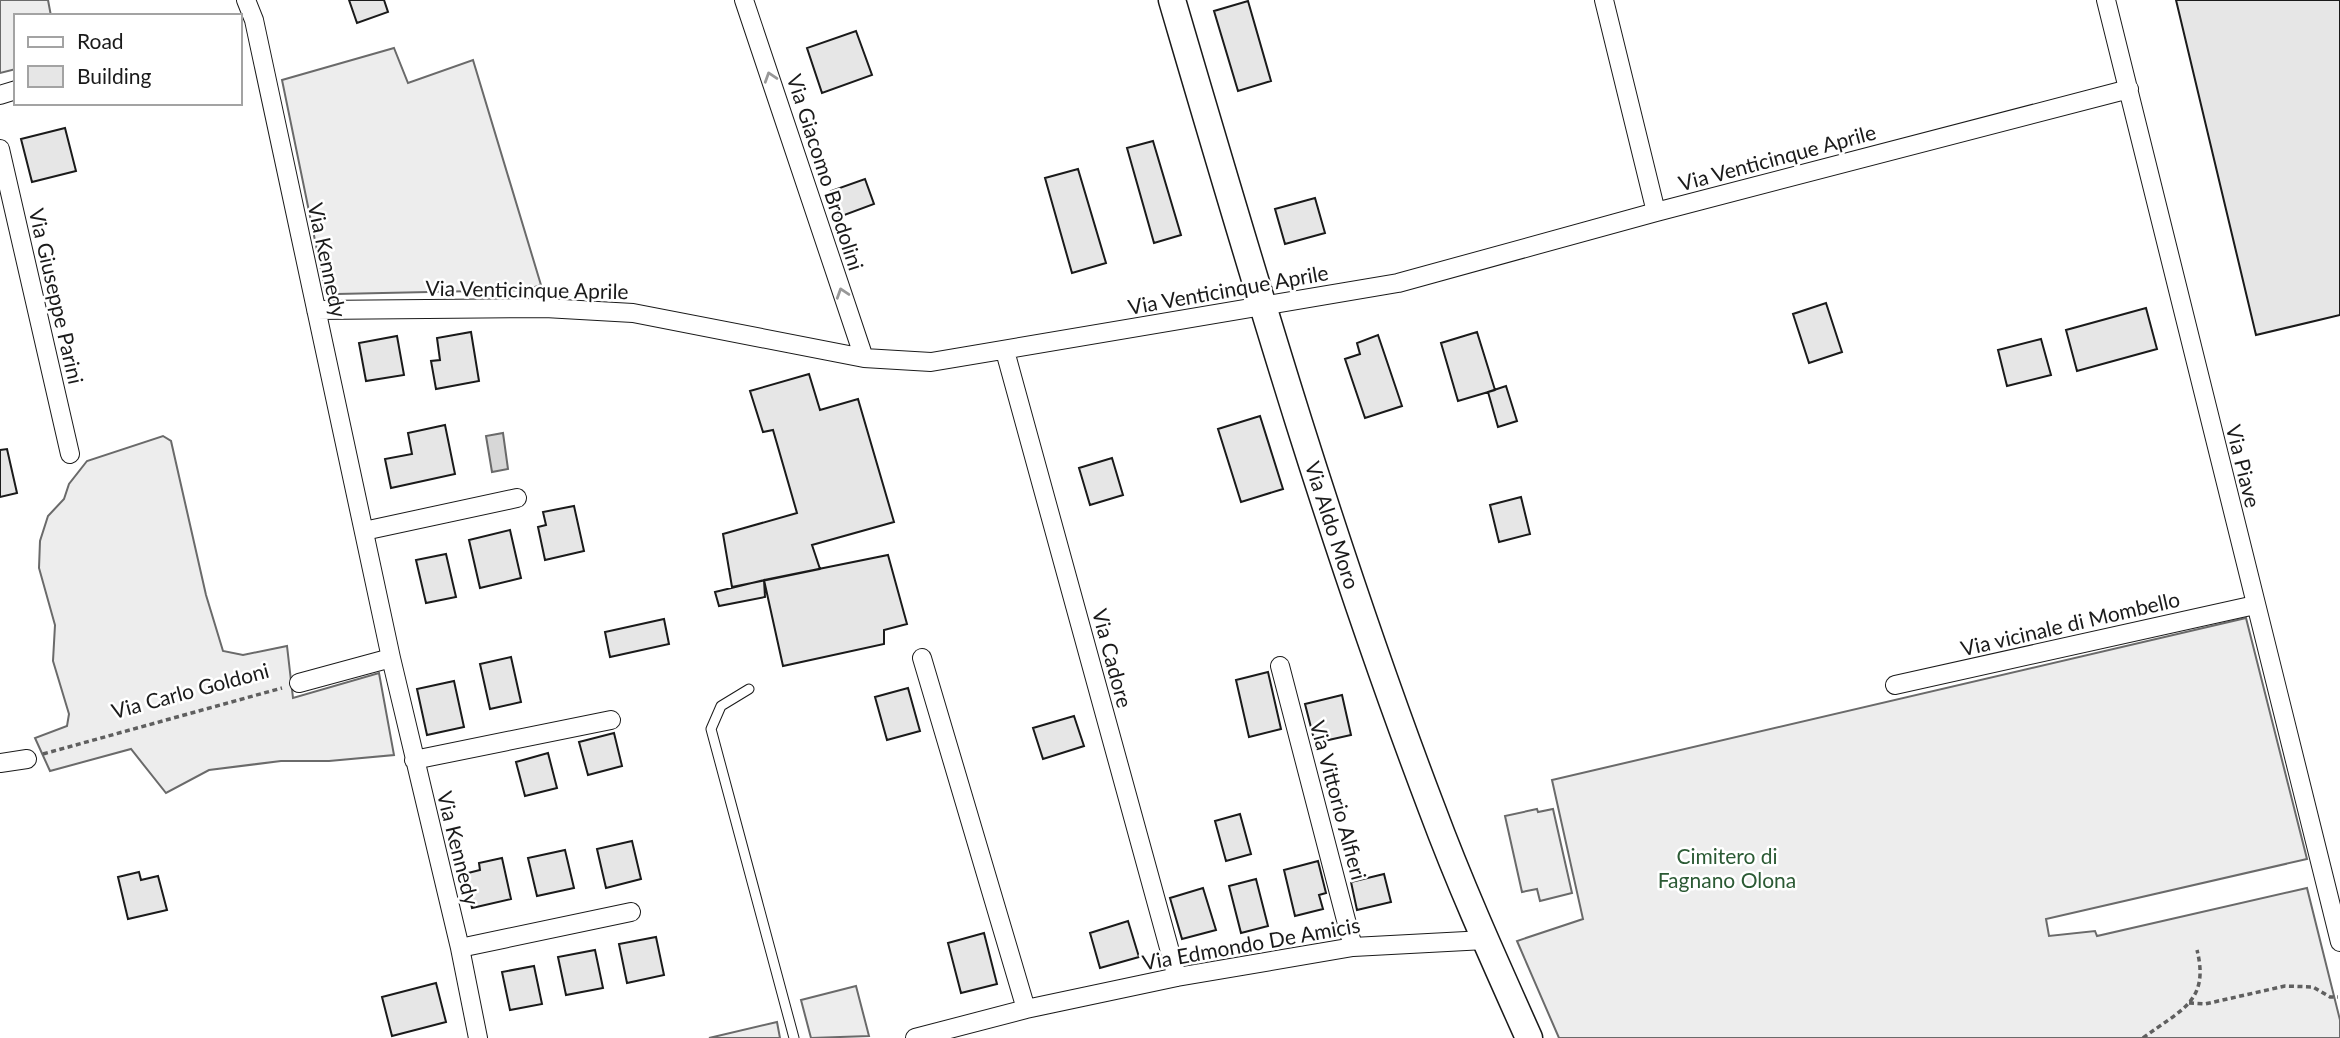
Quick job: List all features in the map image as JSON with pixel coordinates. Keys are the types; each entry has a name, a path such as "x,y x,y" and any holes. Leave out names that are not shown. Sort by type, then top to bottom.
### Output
{"main road":[{"name":"Via Aldo Moro","path":"1172,0 1263,306 1387,688 1432,812 1529,1038"}],"street":[{"name":"Via Kennedy","path":"246,0 247,23 316,310 391,658 460,948 478,1038"},
{"name":"Via Giacomo Brodolini","path":"744,0 864,358"},
{"path":"1604,0 1656,212"},
{"name":"Via Piave","path":"2106,0 2340,942"},
{"name":"Via Venticinque Aprile","path":"316,310 545,308 633,313 864,358 931,362 1263,306 1453,270 1656,212 2129,89"},
{"name":"Via Giuseppe Parini","path":"0,149 70,454"},
{"name":"Via Cadore","path":"1005,351 1177,977"},
{"path":"364,531 517,498"},
{"name":"Via vicinale di Mombello","path":"1895,685 2255,604"},
{"path":"922,657 1026,1009"},
{"name":"Via Carlo Goldoni","path":"299,683 391,658"},
{"name":"Via Vittorio Alfieri","path":"1280,666 1353,947"},
{"path":"414,760 611,720"},
{"path":"0,764 27,759"},
{"path":"460,948 631,912"},
{"name":"Via Edmondo De Amicis","path":"915,1038 1026,1009 1177,977 1353,947 1485,940"}],"lane":[{"path":"749,689 721,706 711,729 794,1038"}],"path":[{"name":"Via Carlo Goldoni","path":"27,759 299,683"},
{"path":"2143,1038 2189,1003 2199,989 2202,977 2197,950"},
{"path":"2189,1003 2205,1004 2292,986 2313,987 2330,997 2338,997"}],"shaded area":[{"path":"0,0 48,0 51,14 14,14 14,70 0,73"},
{"path":"394,48 408,83 473,60 541,285 526,290 337,294 325,289 282,80"},
{"path":"503,433 508,469 492,472 486,436"},
{"path":"163,436 171,441 206,595 223,651 243,655 287,646 293,698 379,673 394,755 329,761 281,761 209,770 166,793 131,749 50,771 35,738 67,726 69,714 53,661 55,625 39,568 40,541 48,516 64,499 69,484 87,461"},
{"name":"Cimitero di Fagnano Olona","path":"2246,618 2307,859 2046,919 2049,936 2095,931 2097,936 2307,888 2340,1020 2340,1038 1559,1038 1517,941 1583,919 1552,780"},
{"path":"1537,809 1538,812 1553,809 1572,893 1540,901 1537,889 1522,892 1505,816"},
{"path":"856,986 869,1036 811,1038 801,1000"},
{"path":"777,1022 780,1038 709,1038"}],"building":[{"path":"349,0 384,0 388,12 357,23"},
{"path":"2176,0 2340,0 2340,315 2256,335"},
{"path":"1248,1 1271,81 1238,91 1214,11"},
{"path":"856,31 872,75 822,93 807,48"},
{"path":"65,128 76,171 32,182 21,139"},
{"path":"1153,141 1181,235 1154,243 1127,148"},
{"path":"1078,169 1106,263 1072,273 1045,178"},
{"path":"865,179 874,204 839,217 831,191"},
{"path":"1315,198 1325,233 1285,244 1275,209"},
{"path":"1826,303 1842,352 1809,363 1793,314"},
{"path":"2146,308 2157,349 2077,371 2066,330"},
{"path":"471,332 479,381 436,389 431,361 440,360 437,338"},
{"path":"1477,332 1495,390 1458,401 1441,343"},
{"path":"1378,335 1402,406 1365,418 1345,359 1360,354 1357,343"},
{"path":"397,336 404,375 366,381 359,343"},
{"path":"2041,339 2051,375 2007,386 1998,350"},
{"path":"809,374 820,410 858,399 894,522 812,545 820,569 732,587 723,534 797,513 773,430 763,432 750,391"},
{"path":"1506,386 1517,421 1498,427 1488,392"},
{"path":"1260,416 1283,489 1241,502 1218,429"},
{"path":"445,425 455,474 391,488 385,459 412,454 408,433"},
{"path":"7,449 17,493 0,497 0,450"},
{"path":"1112,458 1123,495 1090,505 1079,468"},
{"path":"1521,497 1530,534 1499,542 1490,505"},
{"path":"574,506 584,551 545,560 538,527 546,525 543,512"},
{"path":"510,530 521,578 480,588 469,540"},
{"path":"446,554 456,597 426,603 416,560"},
{"path":"888,555 907,624 884,630 884,644 783,666 764,580"},
{"path":"764,580 765,597 719,606 715,592"},
{"path":"664,619 669,644 610,657 605,632"},
{"path":"511,657 521,702 490,709 480,664"},
{"path":"1268,672 1281,729 1249,737 1236,680"},
{"path":"454,681 464,727 427,735 417,689"},
{"path":"908,688 920,731 887,740 875,697"},
{"path":"1342,695 1351,735 1315,743 1305,704"},
{"path":"1074,716 1084,746 1043,759 1033,728"},
{"path":"614,733 622,766 588,775 579,742"},
{"path":"548,753 557,788 525,796 516,762"},
{"path":"1240,814 1251,854 1226,861 1215,821"},
{"path":"632,841 641,879 606,888 597,849"},
{"path":"565,850 574,888 537,896 528,858"},
{"path":"502,858 511,899 472,908 464,874 480,870 479,863"},
{"path":"1318,861 1326,893 1319,895 1323,909 1295,916 1284,870"},
{"path":"139,872 141,880 158,876 167,910 128,919 118,877"},
{"path":"1384,874 1391,902 1357,910 1351,882"},
{"path":"1256,879 1268,926 1241,933 1229,886"},
{"path":"1203,888 1216,930 1182,939 1170,898"},
{"path":"1128,921 1139,957 1100,968 1090,933"},
{"path":"984,933 997,984 961,993 948,943"},
{"path":"656,937 664,975 627,983 619,944"},
{"path":"595,950 603,988 566,995 558,957"},
{"path":"534,966 542,1004 510,1010 502,972"},
{"path":"436,983 446,1022 392,1036 382,997"}]}
